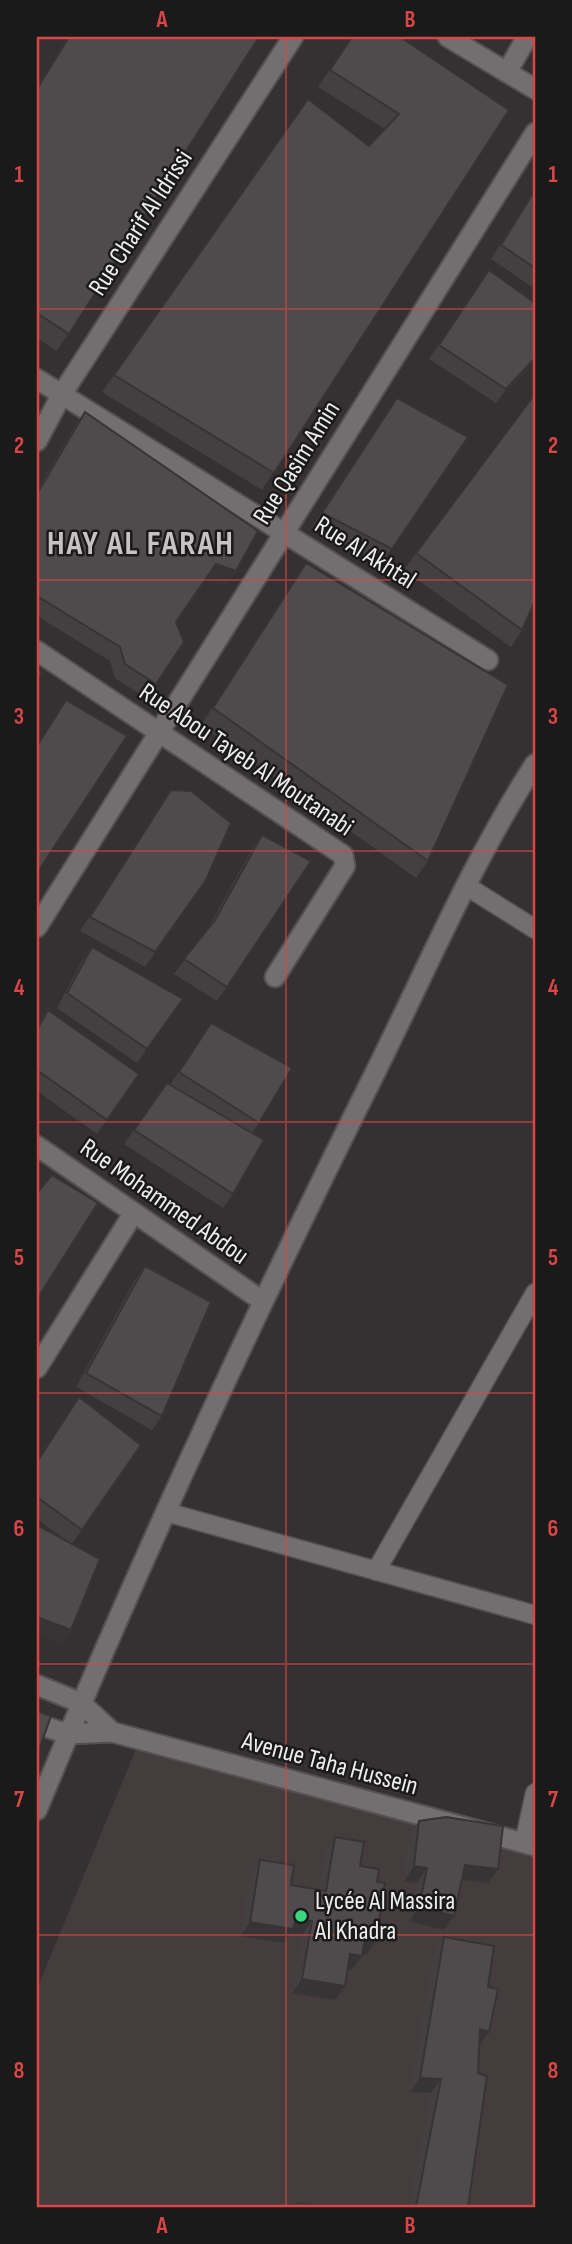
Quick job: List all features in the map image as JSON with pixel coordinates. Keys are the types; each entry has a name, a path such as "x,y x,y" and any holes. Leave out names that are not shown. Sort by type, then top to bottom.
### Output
{"street":[{"name":"Rue Charif Al Idrissi","path":"37,441 62,394 293,37"},
{"path":"448,37 535,89"},
{"path":"507,72 527,37"},
{"name":"Rue Qasim Amin","path":"37,926 535,133"},
{"name":"Rue Al Akhtal","path":"37,379 488,660"},
{"name":"Rue Abou Tayeb Al Moutanabi","path":"37,652 334,848 346,860 275,977"},
{"path":"37,1810 81,1703 261,1300 468,887 535,764"},
{"name":"Rue Mohammed Abdou","path":"37,1146 261,1300"},
{"path":"37,1368 133,1214"},
{"name":"Avenue Taha Hussein","path":"37,1685 81,1703 111,1732"},
{"name":"Avenue Taha Hussein","path":"37,1724 68,1734 111,1732 529,1844"}],"lane":[{"path":"468,887 535,929"},
{"path":"376,1571 535,1293"},
{"path":"166,1512 535,1615"},
{"path":"529,1844 535,1793"}],"shaded area":[{"name":"Lycée Al Massira Al Khadra","path":"138,1744 535,1844 535,2207 37,2207 37,1989"}],"building":[{"path":"69,37 259,37 69,334 37,313 37,89"},
{"path":"352,37 400,37 509,110 274,473 114,375 308,99 369,146 399,114 330,70"},
{"path":"535,190 535,268 501,245"},
{"path":"489,270 535,303 535,358 506,389 439,345"},
{"path":"535,394 535,601 522,630 416,553"},
{"path":"397,398 468,437 392,549 322,513"},
{"path":"85,412 258,531 236,571 216,564 176,622 184,642 156,684 125,664 120,647 37,596 37,494"},
{"path":"306,563 508,685 428,861 213,708"},
{"path":"66,700 127,736 37,873 37,746"},
{"path":"171,790 191,791 231,823 206,880 155,952 90,917"},
{"path":"262,835 311,861 227,987 184,959 215,920"},
{"path":"92,947 183,999 147,1049 67,993"},
{"path":"48,1010 139,1074 107,1120 37,1070 37,1030"},
{"path":"211,1023 292,1068 259,1123 179,1072"},
{"path":"167,1083 264,1140 233,1194 134,1130"},
{"path":"52,1175 98,1203 37,1299 37,1193"},
{"path":"145,1266 211,1302 162,1416 86,1373"},
{"path":"79,1397 141,1445 82,1530 37,1497 37,1462"},
{"path":"37,1525 100,1559 71,1630 37,1617"},
{"path":"37,1711 51,1716 37,1755"},
{"path":"446,1817 503,1826 498,1869 465,1865 454,1916 419,1907 427,1868 414,1866 419,1821"},
{"path":"335,1837 364,1842 360,1866 379,1869 377,1882 385,1883 376,1941 365,1939 362,1956 350,1954 345,1986 302,1979 312,1921 296,1918 293,1929 250,1922 260,1860 294,1865 291,1885 326,1891"},
{"path":"444,1937 494,1946 488,1987 498,1989 489,2032 480,2029 478,2073 487,2076 468,2207 416,2207 441,2079 420,2078"},
{"path":"298,2203 326,2207 297,2207"}],"place":[{"name":"Lycée Al Massira Al Khadra","path":"301,1916"}],"district":[{"name":"HAY AL FARAH","path":"141,544"}]}
